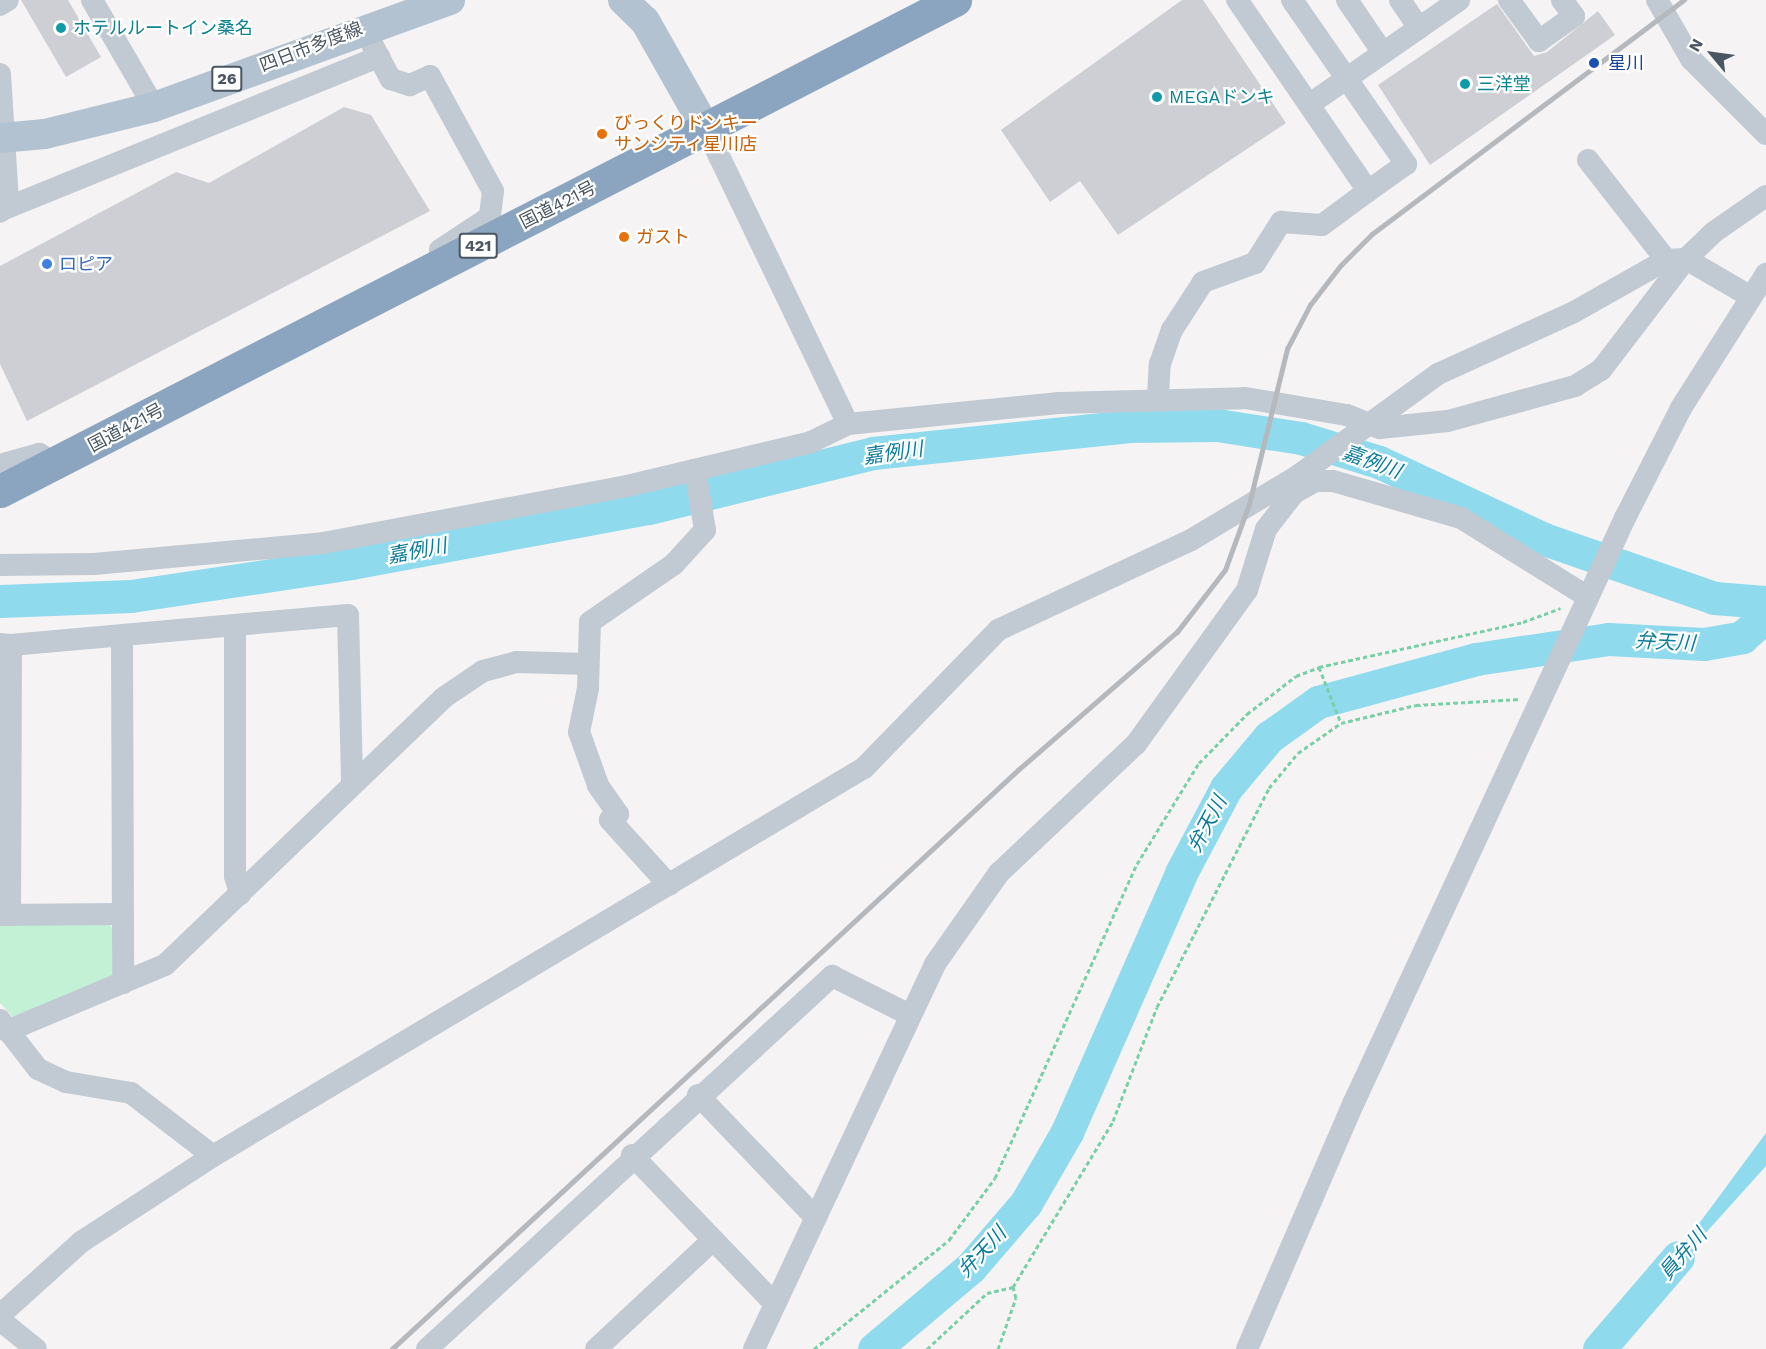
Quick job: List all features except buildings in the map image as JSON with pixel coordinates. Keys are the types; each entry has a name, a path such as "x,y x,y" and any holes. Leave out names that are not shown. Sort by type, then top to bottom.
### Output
{"highway":[{"name":"国道421号","path":"0,491 58,464 955,0"}],"main road":[{"name":"四日市多度線","path":"1,138 45,134 154,107 363,27 450,0"},
{"path":"623,0 645,21 706,129"}],"street":[{"path":"0,5 8,0"},
{"path":"92,0 154,107"},
{"path":"1237,0 1368,191"},
{"path":"1158,396 1160,364 1172,330 1203,282 1255,263 1281,222 1323,225 1406,164 1292,0"},
{"path":"1347,0 1383,53"},
{"path":"1400,0 1419,28"},
{"path":"1509,0 1539,41 1574,16 1562,0"},
{"path":"1657,0 1691,59 1766,134"},
{"path":"1310,104 1456,1"},
{"path":"363,27 391,79 410,85 430,76 493,191 490,217 433,254 435,268"},
{"path":"0,74 2,210 379,57"},
{"path":"706,129 848,424"},
{"path":"1588,160 1676,259 1751,297"},
{"path":"754,1349 813,1215 935,964 999,873 1136,744 1246,590 1266,529 1302,480 1322,460 1438,374 1574,312 1676,259 1766,196"},
{"path":"0,565 94,564 323,543 696,474 811,442 848,424 1158,396 1245,398 1365,428 1448,421 1575,386 1601,370 1676,259"},
{"path":"1247,1349 1539,698 1625,518 1681,408 1766,274"},
{"path":"0,465 39,453 58,464"},
{"path":"669,885 610,820 618,814 584,751 579,732 588,664 590,622 674,564 705,530 705,515 696,474"},
{"path":"0,1315 88,1237 213,1155 864,768 998,630 1138,569 1302,480 1352,484 1461,518 1588,597"},
{"path":"120,914 5,915 6,645 122,639 348,615 352,784"},
{"path":"235,628 235,876 240,894"},
{"path":"122,639 120,914 123,983"},
{"path":"213,1155 131,1093 66,1082 38,1069 4,1025 123,983 165,965 443,698 483,671 517,662 588,664"},
{"path":"428,1349 632,1155 832,975 910,1015"},
{"path":"698,1095 813,1215"},
{"path":"632,1155 773,1302"},
{"path":"596,1349 712,1241"},
{"path":"0,1320 36,1349"}],"path":[{"path":"814,1349 949,1240 995,1178 1137,864 1199,763 1247,714 1296,676 1319,667 1523,622 1588,597"},
{"path":"1319,667 1341,723"},
{"path":"927,1349 987,1293 1013,1287 1113,1121 1157,1007 1269,788 1298,753 1341,723 1416,705 1539,698"},
{"path":"998,1349 1016,1298 1013,1287"}],"green space":[{"path":"0,920 106,920 113,929 112,976 13,1017 0,1003"}],"water":[{"path":"1766,1133 1766,1166 1630,1317"}],"waterway":[{"name":"嘉例川","path":"0,601 131,596 351,563 649,508 873,453 1130,426 1217,425 1301,438 1379,462 1544,539 1714,598 1766,602"},
{"name":"弁天川","path":"874,1349 971,1267 1026,1203 1067,1132 1181,873 1226,788 1269,737 1318,702 1476,659 1608,639 1704,644 1742,637 1766,616"},
{"name":"員弁川","path":"1599,1349 1678,1257"}],"railway":[{"path":"392,1349 1018,770 1177,632 1225,570 1249,504 1287,349 1310,305 1340,266 1372,234 1684,0"}],"place":[{"name":"ホテルルートイン桑名","path":"61,28"},
{"name":"星川","path":"1594,63"},
{"name":"三洋堂","path":"1465,84"},
{"name":"MEGAドンキ","path":"1157,97"},
{"name":"びっくりドンキー サンシティ星川店","path":"602,134"},
{"name":"ガスト","path":"624,237"},
{"name":"ロピア","path":"47,264"}]}
